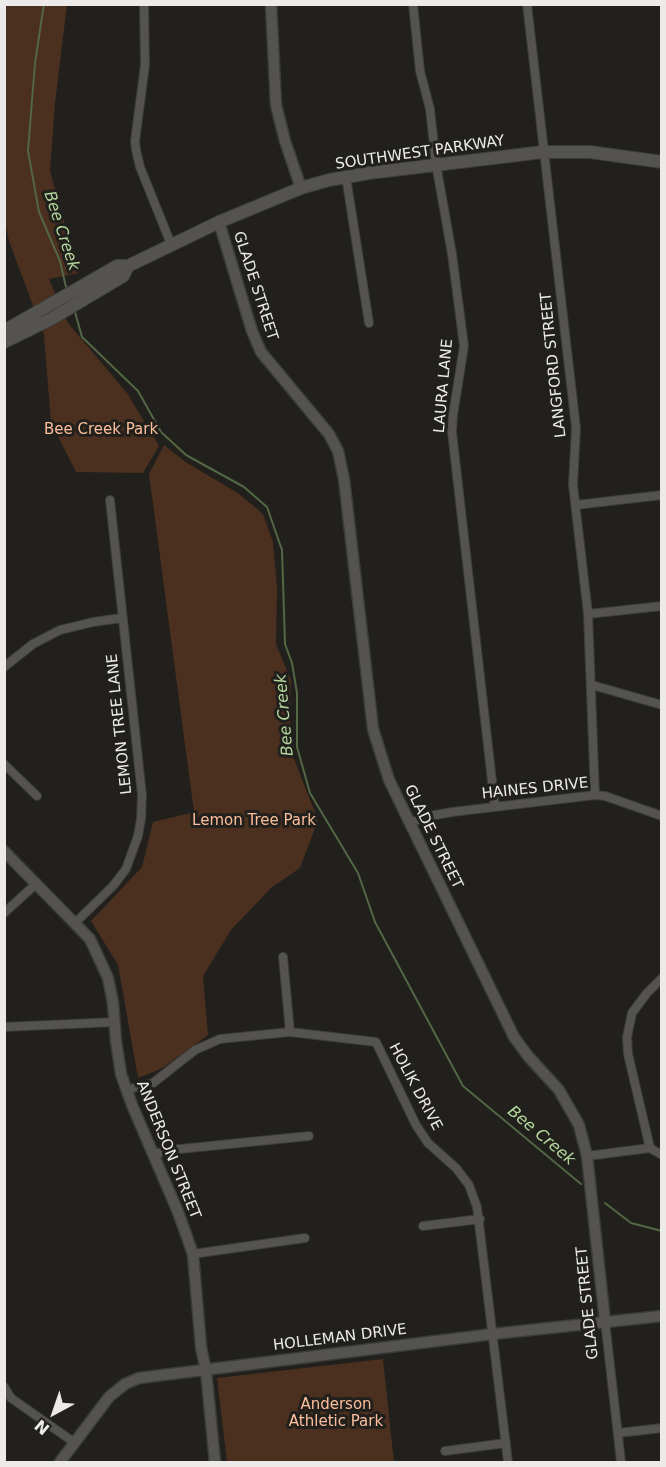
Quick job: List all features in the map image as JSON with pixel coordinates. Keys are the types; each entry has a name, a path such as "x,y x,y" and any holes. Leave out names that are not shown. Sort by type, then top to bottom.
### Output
{"main road":[{"name":"SOUTHWEST PARKWAY","path":"4,331 117,266 128,266 219,222 301,188 346,177 543,152 590,152 662,162"},
{"name":"SOUTHWEST PARKWAY","path":"4,342 51,318 123,276 128,266"}],"street":[{"path":"144,4 145,66 135,141 136,150 140,167 171,244"},
{"path":"271,4 276,105 301,188"},
{"name":"LAURA LANE","path":"413,4 420,70 430,109 436,164 453,254 464,346 452,432 495,807"},
{"name":"LANGFORD STREET","path":"527,4 576,428 573,485 588,614 595,795"},
{"path":"346,177 369,323"},
{"name":"GLADE STREET","path":"219,222 252,331 261,352 329,434 338,451 344,479 373,729 389,780 514,1037 559,1090 574,1113 585,1142 621,1462"},
{"path":"576,505 662,495"},
{"name":"LEMON TREE LANE","path":"76,922 113,886 126,869 138,836 141,819 142,795 110,500"},
{"path":"588,614 662,606"},
{"path":"4,667 33,644 60,630 122,618"},
{"path":"592,685 662,705"},
{"path":"4,764 37,796"},
{"name":"HAINES DRIVE","path":"409,823 430,816 595,795 605,796 662,816"},
{"name":"ANDERSON STREET","path":"4,851 76,922 90,939 108,978 118,1059 126,1090 178,1212 193,1254 201,1347 206,1371 215,1462"},
{"path":"4,913 37,884"},
{"path":"283,957 290,1032"},
{"path":"650,1148 628,1054 627,1037 632,1013 662,978"},
{"path":"4,1027 115,1022"},
{"name":"HOLIK DRIVE","path":"126,1090 153,1083 195,1050 210,1042 290,1032 376,1042 422,1134 428,1143 456,1168 469,1185 480,1219 508,1462"},
{"path":"153,1154 180,1149 309,1136"},
{"path":"587,1156 650,1148 662,1155"},
{"path":"423,1226 480,1219"},
{"path":"193,1254 306,1238"},
{"name":"HOLLEMAN DRIVE","path":"60,1462 109,1397 125,1384 140,1378 493,1334 662,1316"},
{"path":"4,1387 11,1398 75,1443"},
{"path":"618,1433 662,1428"},
{"path":"445,1451 506,1443"}],"green space":[{"name":"Bee Creek Park","path":"4,5 67,5 55,103 50,171 79,273 49,279 68,323 127,393 159,446 143,473 76,472 51,423 44,335 9,241 5,222"},
{"name":"Lemon Tree Park","path":"164,445 187,463 238,493 263,514 273,542 277,588 276,644 291,680 289,746 318,820 300,868 271,888 231,930 203,976 208,1035 161,1069 138,1078 118,965 91,921 142,867 153,822 194,812 149,474"},
{"name":"Anderson Athletic Park","path":"383,1359 394,1462 227,1462 217,1378"}],"waterway":[{"name":"Bee Creek","path":"44,4 35,63 28,151 39,212 60,261 66,287"},
{"name":"Bee Creek","path":"75,312 82,337 138,391 161,432 186,455 244,487 267,507 282,550 285,644 292,663 297,693 297,747 310,793 358,873 375,922 463,1086 581,1184"},
{"name":"Bee Creek","path":"605,1203 631,1223 662,1231"}]}
